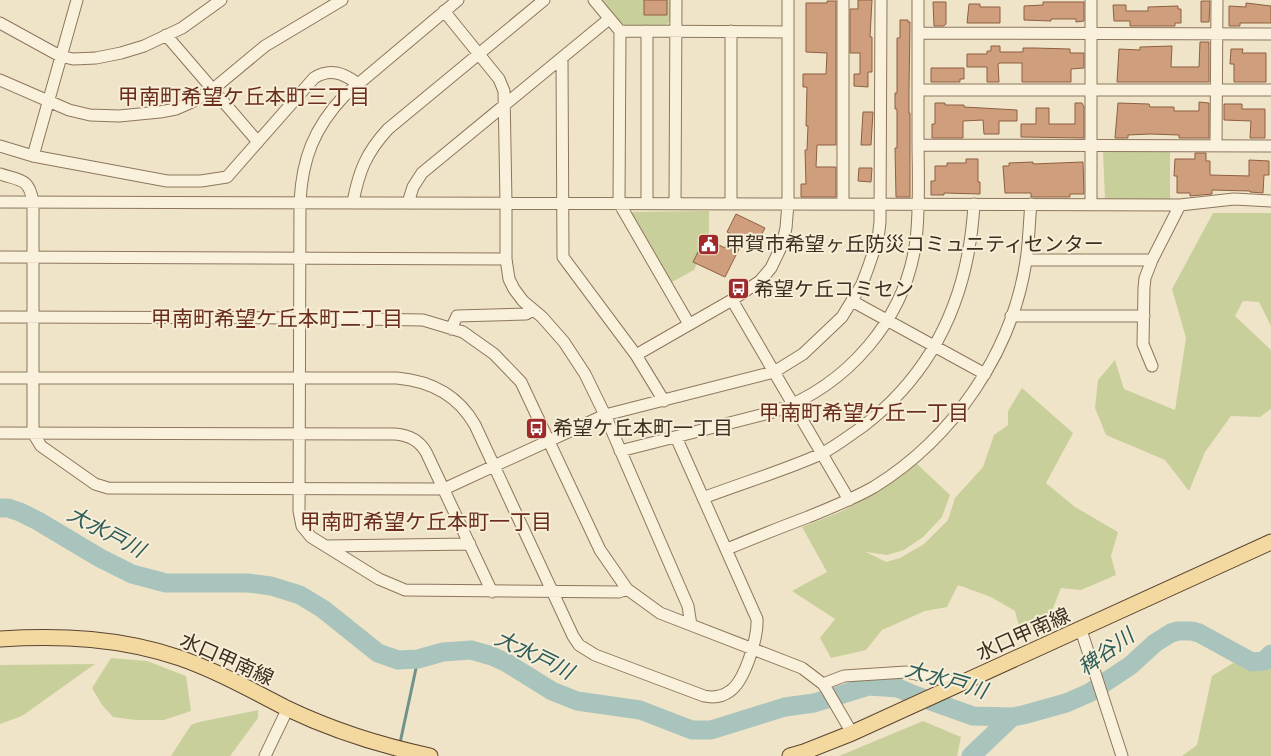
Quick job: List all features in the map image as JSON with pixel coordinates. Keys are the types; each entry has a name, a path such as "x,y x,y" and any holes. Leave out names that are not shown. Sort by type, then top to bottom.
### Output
{"main road":[{"name":"水口甲南線","path":"790,756 852,733 945,692 1271,542"},
{"name":"水口甲南線","path":"0,639 78,637 133,645 179,658 216,672 339,731 385,746 430,756"}],"street":[{"path":"32,156 77,0"},
{"path":"0,23 60,56 80,59 106,57 144,46 182,28 221,0"},
{"path":"0,80 69,110 83,114 119,116 176,109 212,90 265,46 342,0"},
{"path":"458,0 357,83 332,109 314,137 301,178 299,511 302,526 312,537 379,579 405,590 619,592 627,589"},
{"path":"353,202 362,166 381,136 544,0"},
{"path":"594,0 620,31 619,203 690,324"},
{"path":"675,203 676,0"},
{"path":"636,354 755,285 771,268 779,253 785,236 788,203 788,0"},
{"path":"843,203 844,0"},
{"path":"0,174 25,182 31,191 33,202 33,433 42,446 95,484 108,488 444,489 605,415 774,372 803,354 842,317 868,268 878,239 880,204 881,0"},
{"path":"620,451 773,412 793,405 826,386 843,372 867,348 887,320 903,288 913,252 918,204 918,0"},
{"path":"1090,0 1091,204"},
{"path":"1216,146 1217,0"},
{"path":"444,12 502,85 506,105 506,258 507,273 511,284 522,301 554,330 585,374 605,415 688,606 691,625"},
{"path":"408,203 414,186 422,173 609,19"},
{"path":"620,31 787,32"},
{"path":"647,31 647,203"},
{"path":"731,31 731,202"},
{"path":"918,33 1271,34"},
{"path":"166,35 258,142"},
{"path":"562,58 563,257 636,354 664,401"},
{"path":"0,146 32,156 167,181 201,182 227,177 308,83 320,74 328,72 340,73 357,83"},
{"path":"918,90 1271,90"},
{"path":"918,145 1271,146"},
{"path":"0,202 731,202 1180,205 1234,199 1271,201"},
{"path":"703,498 822,453 850,436 879,414 920,368 935,346 954,308 965,272 972,233 974,204"},
{"path":"727,549 849,500 892,474 927,446 954,417 985,374 1012,316 1026,260 1031,204"},
{"path":"1152,366 1143,344 1145,278 1180,205"},
{"path":"0,257 506,258"},
{"path":"1026,260 1152,260"},
{"path":"732,300 849,500"},
{"path":"852,301 985,374"},
{"path":"451,329 457,316 464,314 526,314 534,310"},
{"path":"1012,316 1144,316"},
{"path":"0,317 423,320 463,332 494,354 521,382 550,440 600,550 627,589 660,613 802,668 825,686 852,733"},
{"path":"0,378 397,378 430,385 452,397 471,417 573,636 579,645 586,651 704,696 718,697 731,691 741,678 757,633 756,614 676,437"},
{"path":"0,433 406,435 424,447 492,592"},
{"path":"326,546 470,544"},
{"path":"1081,630 1122,756"},
{"path":"825,686 844,676 906,672 962,684"},
{"path":"265,756 288,708"}],"green space":[{"path":"600,0 671,0 671,20 665,27 627,26 617,21"},
{"path":"1103,150 1170,151 1170,199 1105,199"},
{"path":"709,211 709,237 694,270 670,283 627,212"},
{"path":"1213,213 1271,213 1271,326 1259,302 1243,301 1235,316 1271,350 1271,409 1260,417 1231,416 1205,452 1189,491 1165,460 1106,435 1095,408 1098,380 1115,360 1124,389 1175,410 1186,338 1172,289"},
{"path":"1022,388 1073,433 1046,483 1075,507 1118,532 1111,556 1116,575 1081,590 1061,588 1053,608 1023,641 1015,611 991,597 958,585 947,607 925,611 882,630 866,650 831,658 820,638 835,619 792,591 827,572 802,527 840,512 875,493 916,463 950,495 942,517 923,537 904,550 887,555 866,552 886,562 900,558 924,544 948,520 955,498 983,467 994,435 1008,425 1008,411"},
{"path":"1271,657 1271,756 1182,756 1197,745 1212,676 1233,663 1261,668"},
{"path":"111,658 147,661 186,676 191,711 164,720 136,720 113,717 102,705 92,688"},
{"path":"95,664 22,716 0,724 0,665"},
{"path":"258,710 258,718 230,756 171,756 191,725"},
{"path":"923,721 961,737 957,756 839,756"}],"building":[{"path":"644,0 667,0 667,15 644,15"},
{"path":"858,0 872,0 870,37 872,37 872,72 868,72 868,87 854,86 854,74 860,74 860,53 850,53 850,9 858,9"},
{"path":"827,1 836,1 836,145 817,145 816,167 836,167 836,197 801,197 801,184 806,184 805,150 807,150 808,126 806,126 807,87 803,87 803,74 826,74 827,53 806,52 806,3 827,3"},
{"path":"1201,1 1210,1 1209,22 1201,22"},
{"path":"933,2 946,2 946,24 944,26 934,26"},
{"path":"1043,2 1084,2 1084,21 1076,22 1076,19 1051,19 1051,21 1024,20 1024,6 1043,5"},
{"path":"1246,3 1271,6 1271,23 1240,23 1240,26 1229,26 1229,6 1246,7"},
{"path":"969,4 980,4 980,7 1000,7 1000,23 967,23"},
{"path":"1113,5 1126,5 1126,11 1148,11 1148,7 1178,6 1178,9 1181,9 1181,23 1175,23 1175,26 1130,26 1130,21 1114,21"},
{"path":"900,20 908,20 910,22 910,197 896,197 895,148 897,148 897,109 895,109 895,93 897,93 897,38 900,38"},
{"path":"1200,42 1209,42 1209,82 1117,82 1119,49 1140,50 1140,47 1172,46 1171,67 1199,67"},
{"path":"991,46 1000,46 1000,52 1023,52 1023,48 1070,49 1070,53 1084,53 1084,68 1071,69 1071,82 1022,82 1022,63 1000,63 998,64 999,82 987,82 987,67 967,67 967,54 987,54 987,51 991,51"},
{"path":"1231,49 1243,49 1242,53 1266,53 1266,82 1234,82 1234,64 1230,64"},
{"path":"931,68 964,68 964,79 960,79 960,82 931,82"},
{"path":"1199,102 1209,103 1209,138 1179,138 1179,135 1150,134 1128,135 1128,138 1115,138 1118,103 1149,104 1150,107 1174,107 1174,111 1199,111"},
{"path":"935,103 964,105 964,107 1017,110 1017,121 999,121 999,134 984,134 983,120 963,121 963,138 932,138 932,124 935,124"},
{"path":"1075,103 1082,103 1084,107 1084,138 1021,137 1021,124 1036,124 1036,108 1049,108 1049,124 1075,124"},
{"path":"1224,104 1242,104 1242,109 1265,109 1265,138 1250,138 1251,121 1224,120"},
{"path":"863,112 873,112 871,145 861,145"},
{"path":"1195,153 1206,153 1206,161 1210,161 1210,175 1249,176 1249,160 1269,161 1269,175 1264,175 1263,193 1212,190 1212,194 1190,196 1190,193 1177,193 1177,176 1174,176 1175,159 1195,159"},
{"path":"966,159 978,159 980,194 944,193 944,195 931,195 931,181 935,181 935,166 947,166 947,163 966,163"},
{"path":"1033,162 1033,164 1083,162 1084,194 1070,194 1070,197 1031,197 1031,193 1005,193 1003,166 1009,166 1009,163"},
{"path":"859,168 872,168 871,182 858,181"},
{"name":"甲賀市希望ヶ丘防災コミュニティセンター","path":"736,214 765,228 755,247 743,241 725,277 693,262 705,238 725,248 731,234 727,232"}],"waterway":[{"name":"大水戸川","path":"0,508 8,508 20,512 132,574 166,583 248,583 271,586 300,595 323,609 378,653 398,660 418,659 443,652 471,650 507,663 552,691 577,701 640,710 692,730 711,730 785,707 814,703 869,686 898,688 973,716 1012,717 1023,715 1066,703 1089,693 1131,665 1155,643 1178,631 1199,633 1252,662 1264,661 1271,654"},
{"path":"400,743 418,659"},
{"name":"稗谷川","path":"971,756 1012,717"}],"place":[{"name":"甲賀市希望ヶ丘防災コミュニティセンター","path":"709,244"},
{"name":"希望ケ丘コミセン","path":"738,289"},
{"name":"希望ケ丘本町一丁目","path":"537,428"}],"district":[{"name":"甲南町希望ケ丘本町三丁目","path":"244,97"},
{"name":"甲南町希望ケ丘本町二丁目","path":"277,319"},
{"name":"甲南町希望ケ丘一丁目","path":"864,413"},
{"name":"甲南町希望ケ丘本町一丁目","path":"426,522"}]}
